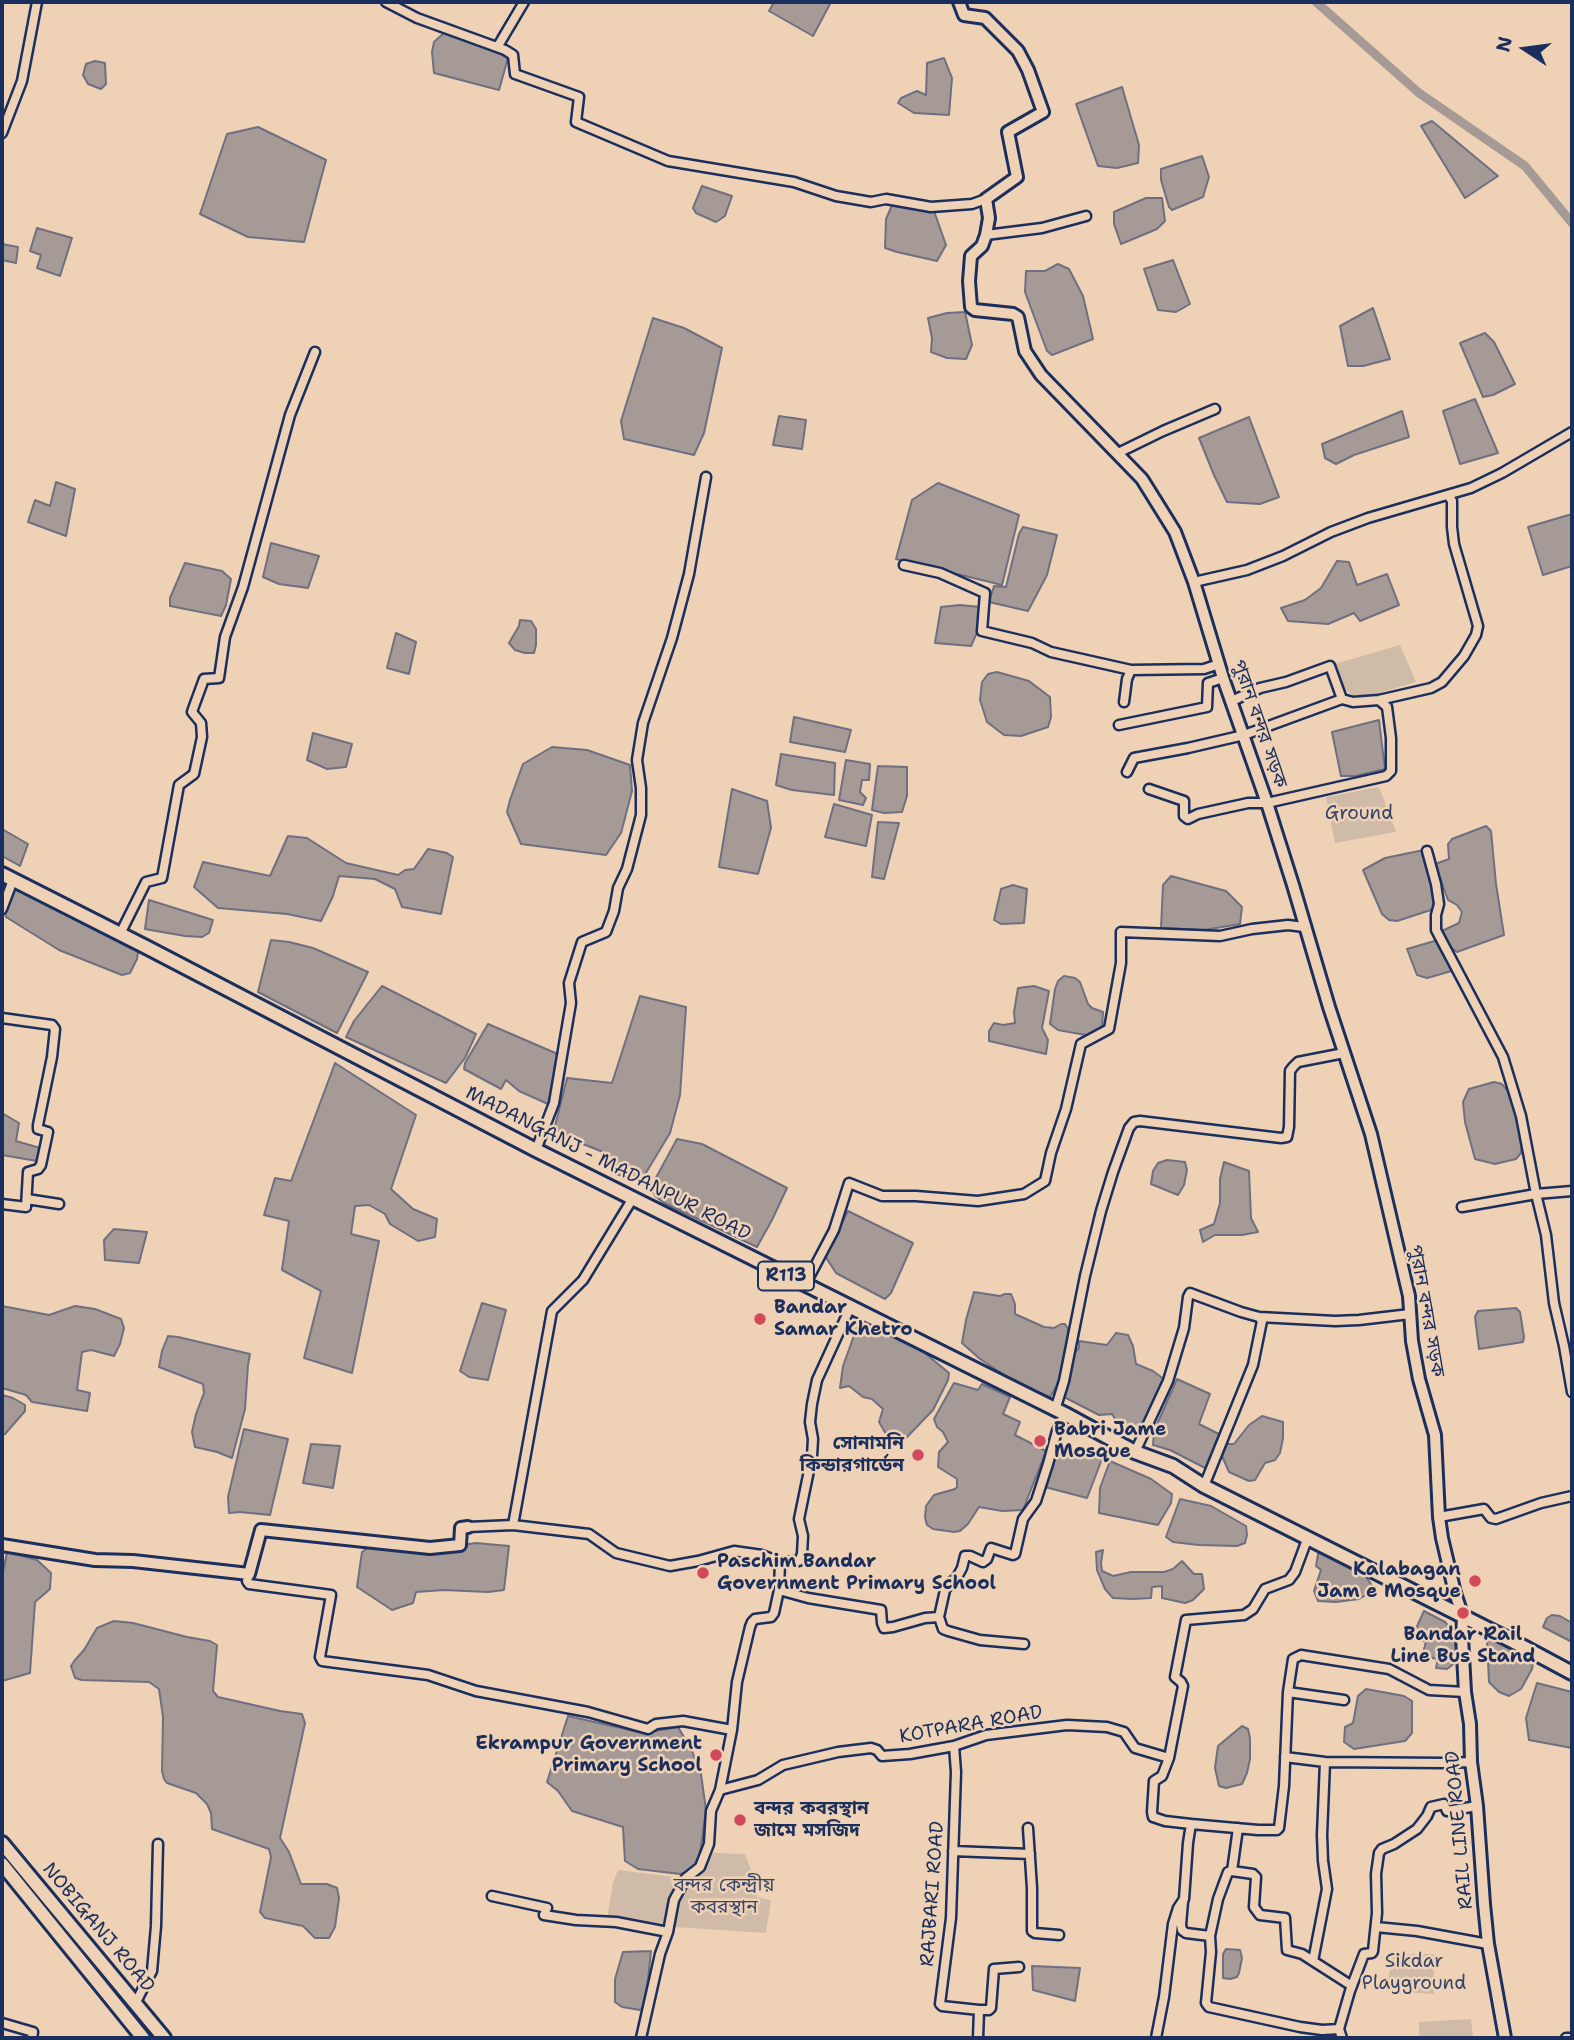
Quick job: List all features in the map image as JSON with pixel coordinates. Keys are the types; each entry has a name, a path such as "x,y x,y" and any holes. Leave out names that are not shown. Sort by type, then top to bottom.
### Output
{"main road":[{"name":"MADANGANJ - MADANPUR ROAD","path":"8,877 536,1150 1135,1452 1173,1466 1205,1486 1571,1669"},
{"name":"NOBIGANJ ROAD","path":"2,1843 164,2038"},
{"name":"NOBIGANJ ROAD","path":"2,1864 143,2038"}],"street":[{"path":"2,133 22,80 37,2"},
{"path":"386,2 417,18 498,46 513,55 515,74 579,97 576,122 668,161 794,182 836,196 871,202 886,199 931,207 972,204 986,199 1017,177 1008,132 1042,113 1043,109 1018,51 985,18 964,15 959,2"},
{"path":"498,46 524,2"},
{"name":"পুরান বন্দর সড়ক","path":"986,199 989,218 986,235 982,246 971,256 971,307 975,310 1013,314 1018,317 1025,351 1041,375 1142,479 1175,532 1194,582 1371,1134 1405,1276 1412,1341 1435,1435 1439,1517 1455,1593 1463,1617"},
{"path":"986,235 1042,228 1086,216"},
{"path":"120,934 146,882 162,878 179,785 194,774 202,737 201,723 192,712 204,679 219,678 225,637 243,587 290,415 315,352"},
{"path":"1118,453 1172,426 1215,409"},
{"path":"1194,582 1247,570 1367,518 1471,488 1572,432"},
{"path":"536,1150 554,1103 571,1003 569,983 582,942 606,932 614,911 618,888 630,859 641,815 637,760 643,723 672,638 689,574 706,477"},
{"path":"1127,772 1134,758 1244,735 1342,699 1353,702 1379,700 1437,686 1464,656 1478,626 1454,544 1452,501 1448,495"},
{"path":"904,565 940,573 986,593 982,631 1032,643 1052,652 1131,670 1204,669 1220,664"},
{"path":"1232,701 1260,688 1330,666 1342,699"},
{"path":"1124,702 1131,670"},
{"path":"1119,725 1207,707 1208,683 1223,678"},
{"path":"1149,789 1184,801 1184,817 1188,819 1198,814 1339,788 1390,774 1391,738 1387,707 1379,700"},
{"path":"1427,851 1439,904 1436,930 1503,1057 1521,1115 1546,1235 1554,1303 1572,1392"},
{"path":"2,909 8,877"},
{"path":"805,1285 834,1230 849,1183 882,1196 978,1201 1024,1194 1045,1181 1081,1044 1109,1029 1121,963 1121,932 1220,936 1264,927 1288,925 1304,928"},
{"path":"2,1018 55,1026 52,1057 37,1127 46,1130 47,1135 40,1167 29,1172 26,1207 2,1204"},
{"path":"1024,1644 980,1640 948,1631 943,1629 939,1617 945,1590 962,1568 965,1556 980,1562 985,1561 990,1548 1015,1554 1023,1519 1036,1501 1057,1431 1085,1276 1101,1211 1129,1128 1134,1122 1140,1121 1287,1137 1290,1071 1298,1062 1344,1053"},
{"path":"1462,1207 1536,1194 1572,1191"},
{"path":"513,1525 552,1311 583,1280 633,1198"},
{"path":"27,1199 59,1204"},
{"path":"1135,1452 1168,1381 1184,1328 1190,1293 1259,1317 1347,1321 1410,1314"},
{"path":"732,1730 683,1721 656,1724 648,1728 588,1712 476,1692 428,1675 322,1661 320,1657 331,1595 249,1584 247,1581 261,1530 430,1548 460,1545 461,1528 513,1525 589,1534 616,1553 670,1566 734,1551 762,1555 780,1562 799,1561 803,1535 799,1519 813,1439 810,1422 812,1404 817,1380 850,1308"},
{"path":"1205,1486 1253,1364 1262,1321 1259,1317"},
{"path":"1439,1517 1485,1509 1491,1518 1496,1519 1541,1503 1572,1496"},
{"path":"1308,1537 1295,1572 1289,1580 1265,1589 1253,1609 1244,1615 1186,1620 1175,1677 1183,1686 1169,1758 1162,1776 1154,1781 1153,1817 1191,1824 1279,1828 1284,1786 1288,1692 1293,1659 1301,1656 1390,1669 1429,1690 1465,1692"},
{"path":"2,1545 95,1560 133,1561 249,1574"},
{"path":"641,2038 674,1900 686,1878 700,1867 709,1844 711,1811 720,1790 732,1730 737,1682 750,1627 755,1619 771,1617 775,1613 780,1562"},
{"path":"779,1590 808,1598 880,1609 884,1628 939,1617"},
{"name":"RAIL LINE ROAD","path":"1463,1617 1465,1692 1488,1944 1505,2038"},
{"path":"1288,1692 1344,1700"},
{"name":"KOTPARA ROAD","path":"720,1790 758,1780 783,1765 838,1752 872,1748 882,1756 910,1754 954,1746 986,1735 1067,1726 1099,1726 1124,1732 1135,1748 1169,1758"},
{"name":"RAJBARI ROAD","path":"954,1746 956,1772 951,1918 940,2004 979,2010"},
{"path":"1284,1757 1325,1762 1471,1762"},
{"path":"1313,1961 1327,1889 1322,1835 1325,1762"},
{"path":"1342,2038 1339,2029 1352,1986 1364,1954 1373,1953 1379,1853 1417,1829 1431,1807 1444,1804 1446,1810 1450,1811 1477,1806"},
{"path":"1191,1824 1181,1925 1186,1933 1210,1936"},
{"path":"1028,1828 1032,1931 1059,1935"},
{"path":"1232,1871 1238,1828"},
{"path":"135,2004 152,1970 158,1844"},
{"path":"953,1851 1030,1854"},
{"path":"1339,2029 1300,2028 1209,2007 1206,2003 1210,1936 1218,1899 1228,1872 1255,1875 1254,1905 1258,1914 1285,1918 1287,1950 1302,1954 1352,1986"},
{"path":"492,1896 547,1908 544,1915 616,1922 668,1932"},
{"path":"1156,2038 1173,1924 1184,1899"},
{"path":"1376,1927 1417,1931 1488,1944"},
{"path":"978,2038 979,2010 990,2009 994,1969 1019,1967"},
{"path":"2,2024 33,2032 32,2038"},
{"path":"1566,2038 1572,2038"}],"green space":[{"path":"1400,645 1416,682 1359,699 1341,687 1335,664"},
{"name":"Ground","path":"1379,787 1396,832 1335,843 1326,797"},
{"name":"বন্দর কেন্দ্রীয় কবরস্থান","path":"713,1853 745,1854 757,1879 757,1897 771,1900 766,1933 675,1927 679,1898 704,1870"},
{"path":"618,1870 681,1878 663,1930 607,1919"},
{"name":"Sikdar Playground","path":"1393,1954 1434,1954 1434,1994 1386,1991"},
{"path":"1471,2019 1473,2037 1419,2038 1419,2022"}],"shaded area":[{"path":"774,2 831,2 813,36 769,11"},
{"path":"445,32 508,58 499,90 434,73 434,42"},
{"path":"944,58 952,78 949,115 914,113 898,103 901,98 917,91 926,95 927,63"},
{"path":"95,61 105,63 106,84 101,89 88,84 83,75 86,64"},
{"path":"1122,87 1139,145 1138,163 1117,168 1098,166 1076,104"},
{"path":"1432,121 1498,176 1465,198 1421,126"},
{"path":"258,127 326,160 304,242 248,237 200,214 227,134"},
{"path":"1202,156 1209,177 1203,197 1172,210 1161,180 1161,169"},
{"path":"702,186 732,196 725,216 716,222 696,213 693,208"},
{"path":"1146,198 1162,198 1165,221 1157,229 1121,244 1114,224 1114,212"},
{"path":"893,203 934,211 946,245 937,261 885,248 886,219"},
{"path":"37,228 72,238 60,276 37,268 41,255 30,251"},
{"path":"2,244 18,247 16,263 2,260"},
{"path":"1173,260 1190,304 1176,312 1158,310 1144,269"},
{"path":"1058,264 1069,269 1083,296 1093,339 1052,355 1047,351 1025,292 1026,271 1045,271"},
{"path":"1373,308 1390,359 1363,366 1348,366 1340,326"},
{"path":"965,312 972,345 966,359 947,358 931,352 932,338 928,318"},
{"path":"653,318 684,328 722,348 704,433 694,455 624,439 621,421"},
{"path":"1485,333 1494,342 1515,384 1483,397 1460,343"},
{"path":"1475,399 1498,453 1460,464 1443,411"},
{"path":"1402,411 1409,437 1354,455 1336,464 1325,458 1322,444"},
{"path":"779,416 806,420 802,449 773,445"},
{"path":"1249,417 1279,497 1260,504 1227,502 1199,438"},
{"path":"56,482 75,489 66,536 28,522 35,500 50,506"},
{"path":"938,483 1019,515 1002,585 896,559 912,500"},
{"path":"1572,514 1572,566 1543,575 1528,527"},
{"path":"1023,527 1057,535 1047,575 1028,611 989,602 994,586 1006,587"},
{"path":"271,543 319,556 308,588 279,584 263,577"},
{"path":"1337,561 1349,562 1357,585 1387,574 1399,605 1360,621 1354,613 1328,624 1288,621 1281,608 1305,600 1321,588"},
{"path":"185,563 222,571 231,579 221,616 170,606 170,598"},
{"path":"941,607 980,607 979,628 971,646 935,643"},
{"path":"520,620 531,621 536,629 534,653 515,650 509,643"},
{"path":"396,633 416,642 409,674 387,668"},
{"path":"997,672 1029,681 1050,697 1051,717 1048,727 1021,736 1004,735 987,722 980,700 982,682 988,674"},
{"path":"794,717 851,730 845,752 790,742"},
{"path":"1379,720 1385,769 1355,776 1341,776 1332,732"},
{"path":"313,733 352,744 346,767 327,769 307,760"},
{"path":"552,747 587,750 630,765 632,791 621,833 606,855 521,844 507,812 510,800 523,764"},
{"path":"781,754 835,763 834,795 792,790 776,785"},
{"path":"846,760 870,764 869,780 862,780 860,792 866,798 863,805 839,800"},
{"path":"878,766 907,767 907,796 902,812 884,813 872,810"},
{"path":"732,789 767,801 771,828 758,874 719,867"},
{"path":"834,804 872,815 866,846 825,837"},
{"path":"878,822 899,823 884,879 872,877"},
{"path":"1486,826 1491,831 1504,935 1457,952 1449,946 1442,931 1459,923 1462,912 1448,900 1435,864 1449,859 1448,844 1452,839"},
{"path":"2,829 28,844 20,866 2,856"},
{"path":"288,836 307,838 346,863 398,875 405,870 414,869 428,849 447,853 453,857 441,914 402,907 395,889 375,879 339,876 321,921 287,914 218,908 194,887 203,862 270,876"},
{"path":"1424,850 1437,908 1397,921 1389,920 1382,914 1363,870 1385,858"},
{"path":"1171,876 1226,891 1242,907 1240,924 1204,930 1161,928 1163,885"},
{"path":"1013,885 1027,889 1024,923 1001,924 994,920 1001,889"},
{"path":"16,888 132,947 138,952 130,973 122,975 59,950 6,917 5,911"},
{"path":"149,900 213,920 209,933 202,937 185,936 145,929"},
{"path":"271,940 313,948 368,972 337,1033 258,992"},
{"path":"1438,940 1455,970 1427,978 1417,975 1407,949"},
{"path":"1064,976 1080,982 1088,1004 1103,1012 1102,1029 1091,1036 1058,1030 1050,1024 1055,989"},
{"path":"382,986 476,1034 465,1058 446,1083 346,1037 354,1021"},
{"path":"1034,986 1049,991 1042,1028 1048,1040 1046,1054 989,1041 989,1031 994,1023 1015,1023 1018,988"},
{"path":"640,996 686,1007 680,1095 670,1133 641,1181 612,1173 608,1154 563,1136 555,1126 567,1078 612,1083"},
{"path":"488,1024 560,1055 548,1104 519,1091 506,1080 501,1089 464,1069"},
{"path":"335,1063 416,1115 391,1189 413,1209 437,1219 435,1237 418,1241 390,1224 385,1214 369,1205 355,1206 351,1234 379,1241 352,1373 304,1358 321,1291 282,1270 289,1221 264,1215 275,1178 291,1181"},
{"path":"1494,1082 1502,1084 1510,1094 1522,1144 1521,1153 1516,1159 1495,1164 1475,1159 1465,1122 1463,1102 1469,1089"},
{"path":"2,1113 19,1123 16,1141 40,1148 37,1161 2,1155"},
{"path":"677,1139 702,1144 787,1188 757,1247 664,1203 655,1196 652,1185"},
{"path":"1167,1160 1185,1162 1187,1170 1184,1185 1178,1195 1151,1184 1153,1171 1158,1163"},
{"path":"1224,1162 1249,1171 1251,1218 1258,1232 1215,1235 1203,1242 1200,1230 1214,1224 1220,1203 1220,1179"},
{"path":"848,1211 913,1243 891,1293 885,1299 836,1273 825,1256"},
{"path":"114,1229 147,1232 139,1263 105,1260 104,1240"},
{"path":"974,1292 1000,1296 1011,1294 1015,1314 1044,1327 1054,1328 1065,1324 1068,1329 1067,1349 1057,1385 1050,1397 1018,1384 980,1359 962,1343"},
{"path":"482,1303 506,1310 488,1380 469,1377 460,1371"},
{"path":"2,1306 49,1315 75,1306 95,1309 121,1319 124,1328 114,1356 91,1350 82,1352 77,1390 90,1393 87,1411 32,1402 26,1395 2,1388"},
{"path":"1516,1308 1520,1312 1523,1342 1479,1349 1475,1317 1478,1311"},
{"path":"861,1316 920,1349 949,1373 933,1410 906,1438 886,1434 879,1422 883,1409 872,1399 863,1397 849,1386 840,1388 843,1366"},
{"path":"1116,1333 1128,1335 1136,1364 1165,1380 1143,1430 1138,1432 1117,1422 1112,1414 1099,1415 1064,1397 1073,1350 1079,1348 1079,1341 1107,1345"},
{"path":"168,1336 250,1354 245,1409 232,1458 195,1447 192,1432 204,1393 203,1384 159,1367"},
{"path":"1177,1379 1210,1394 1199,1424 1219,1434 1219,1449 1209,1470 1170,1450 1153,1445 1154,1431"},
{"path":"954,1383 978,1390 982,1384 1010,1397 1003,1414 1020,1422 1015,1435 1046,1451 1023,1510 1002,1511 979,1507 968,1524 960,1531 954,1532 933,1529 927,1525 925,1517 926,1506 934,1495 957,1487 957,1479 938,1467 939,1452 948,1442 934,1419"},
{"path":"2,1395 25,1405 25,1411 2,1435"},
{"path":"1262,1416 1283,1422 1280,1453 1275,1460 1265,1463 1255,1480 1249,1481 1229,1472 1222,1456 1227,1444 1234,1444 1249,1425"},
{"path":"244,1429 288,1439 270,1515 229,1513 228,1497"},
{"path":"311,1444 340,1446 333,1488 303,1483"},
{"path":"1058,1445 1102,1459 1087,1498 1045,1487"},
{"path":"1110,1461 1151,1479 1172,1494 1171,1503 1158,1525 1099,1513 1100,1488"},
{"path":"1180,1499 1211,1506 1246,1526 1245,1543 1237,1546 1173,1542 1166,1537"},
{"path":"378,1540 436,1549 476,1543 509,1546 504,1590 416,1592 413,1603 392,1610 357,1587 362,1552"},
{"path":"1319,1549 1362,1571 1373,1587 1368,1594 1359,1599 1318,1601 1314,1591 1321,1570 1316,1566"},
{"path":"1103,1550 1102,1571 1113,1576 1131,1572 1164,1572 1173,1569 1182,1561 1194,1574 1202,1574 1204,1589 1193,1600 1185,1603 1162,1598 1162,1586 1152,1587 1151,1598 1113,1598 1105,1589 1097,1570 1096,1552"},
{"path":"7,1552 37,1560 51,1573 50,1589 35,1602 30,1673 2,1681 2,1578"},
{"path":"1424,1611 1445,1622 1455,1634 1459,1660 1447,1669 1436,1668 1438,1659 1422,1656 1426,1642 1413,1635"},
{"path":"1552,1615 1572,1623 1572,1642 1543,1627 1547,1618"},
{"path":"114,1621 210,1641 217,1645 213,1691 218,1697 302,1714 305,1723 280,1838 289,1852 301,1884 327,1884 337,1888 339,1898 335,1927 329,1938 315,1938 303,1926 265,1918 260,1912 271,1857 269,1849 212,1829 211,1813 207,1804 196,1793 167,1783 164,1779 163,1717 159,1689 149,1682 75,1678 71,1666 75,1660 97,1628"},
{"path":"1495,1640 1515,1647 1533,1663 1521,1689 1509,1696 1499,1692 1489,1682 1487,1641"},
{"path":"1537,1683 1572,1692 1572,1748 1529,1740 1526,1718"},
{"path":"1366,1689 1404,1696 1412,1701 1412,1733 1405,1741 1354,1749 1344,1742 1345,1727 1353,1723 1358,1696"},
{"path":"568,1716 643,1733 678,1727 701,1774 706,1810 700,1854 694,1867 688,1872 680,1874 638,1869 625,1861 623,1827 572,1811 558,1791 547,1782"},
{"path":"1242,1726 1248,1729 1250,1738 1247,1773 1242,1784 1226,1788 1219,1786 1215,1768 1218,1746"},
{"path":"1226,1949 1240,1950 1242,1958 1237,1977 1230,1979 1223,1978 1223,1954"},
{"path":"651,1951 645,2007 640,2010 622,2007 615,2002 615,1979 623,1952"},
{"path":"1032,1966 1080,1968 1075,2001 1033,1990"}],"waterway":[{"path":"1316,2 1419,93 1525,166 1572,223"}],"place":[{"name":"Bandar Samar Khetro","path":"760,1319"},
{"name":"Babri Jame Mosque","path":"1040,1441"},
{"name":"সোনামনি কিন্ডারগার্ডেন","path":"918,1455"},
{"name":"Paschim Bandar Government Primary School","path":"703,1573"},
{"name":"Kalabagan Jam e Mosque","path":"1475,1581"},
{"name":"Bandar Rail Line Bus Stand","path":"1463,1613"},
{"name":"Ekrampur Government Primary School","path":"716,1755"},
{"name":"বন্দর কবরস্থান জামে মসজিদ","path":"740,1820"}]}
